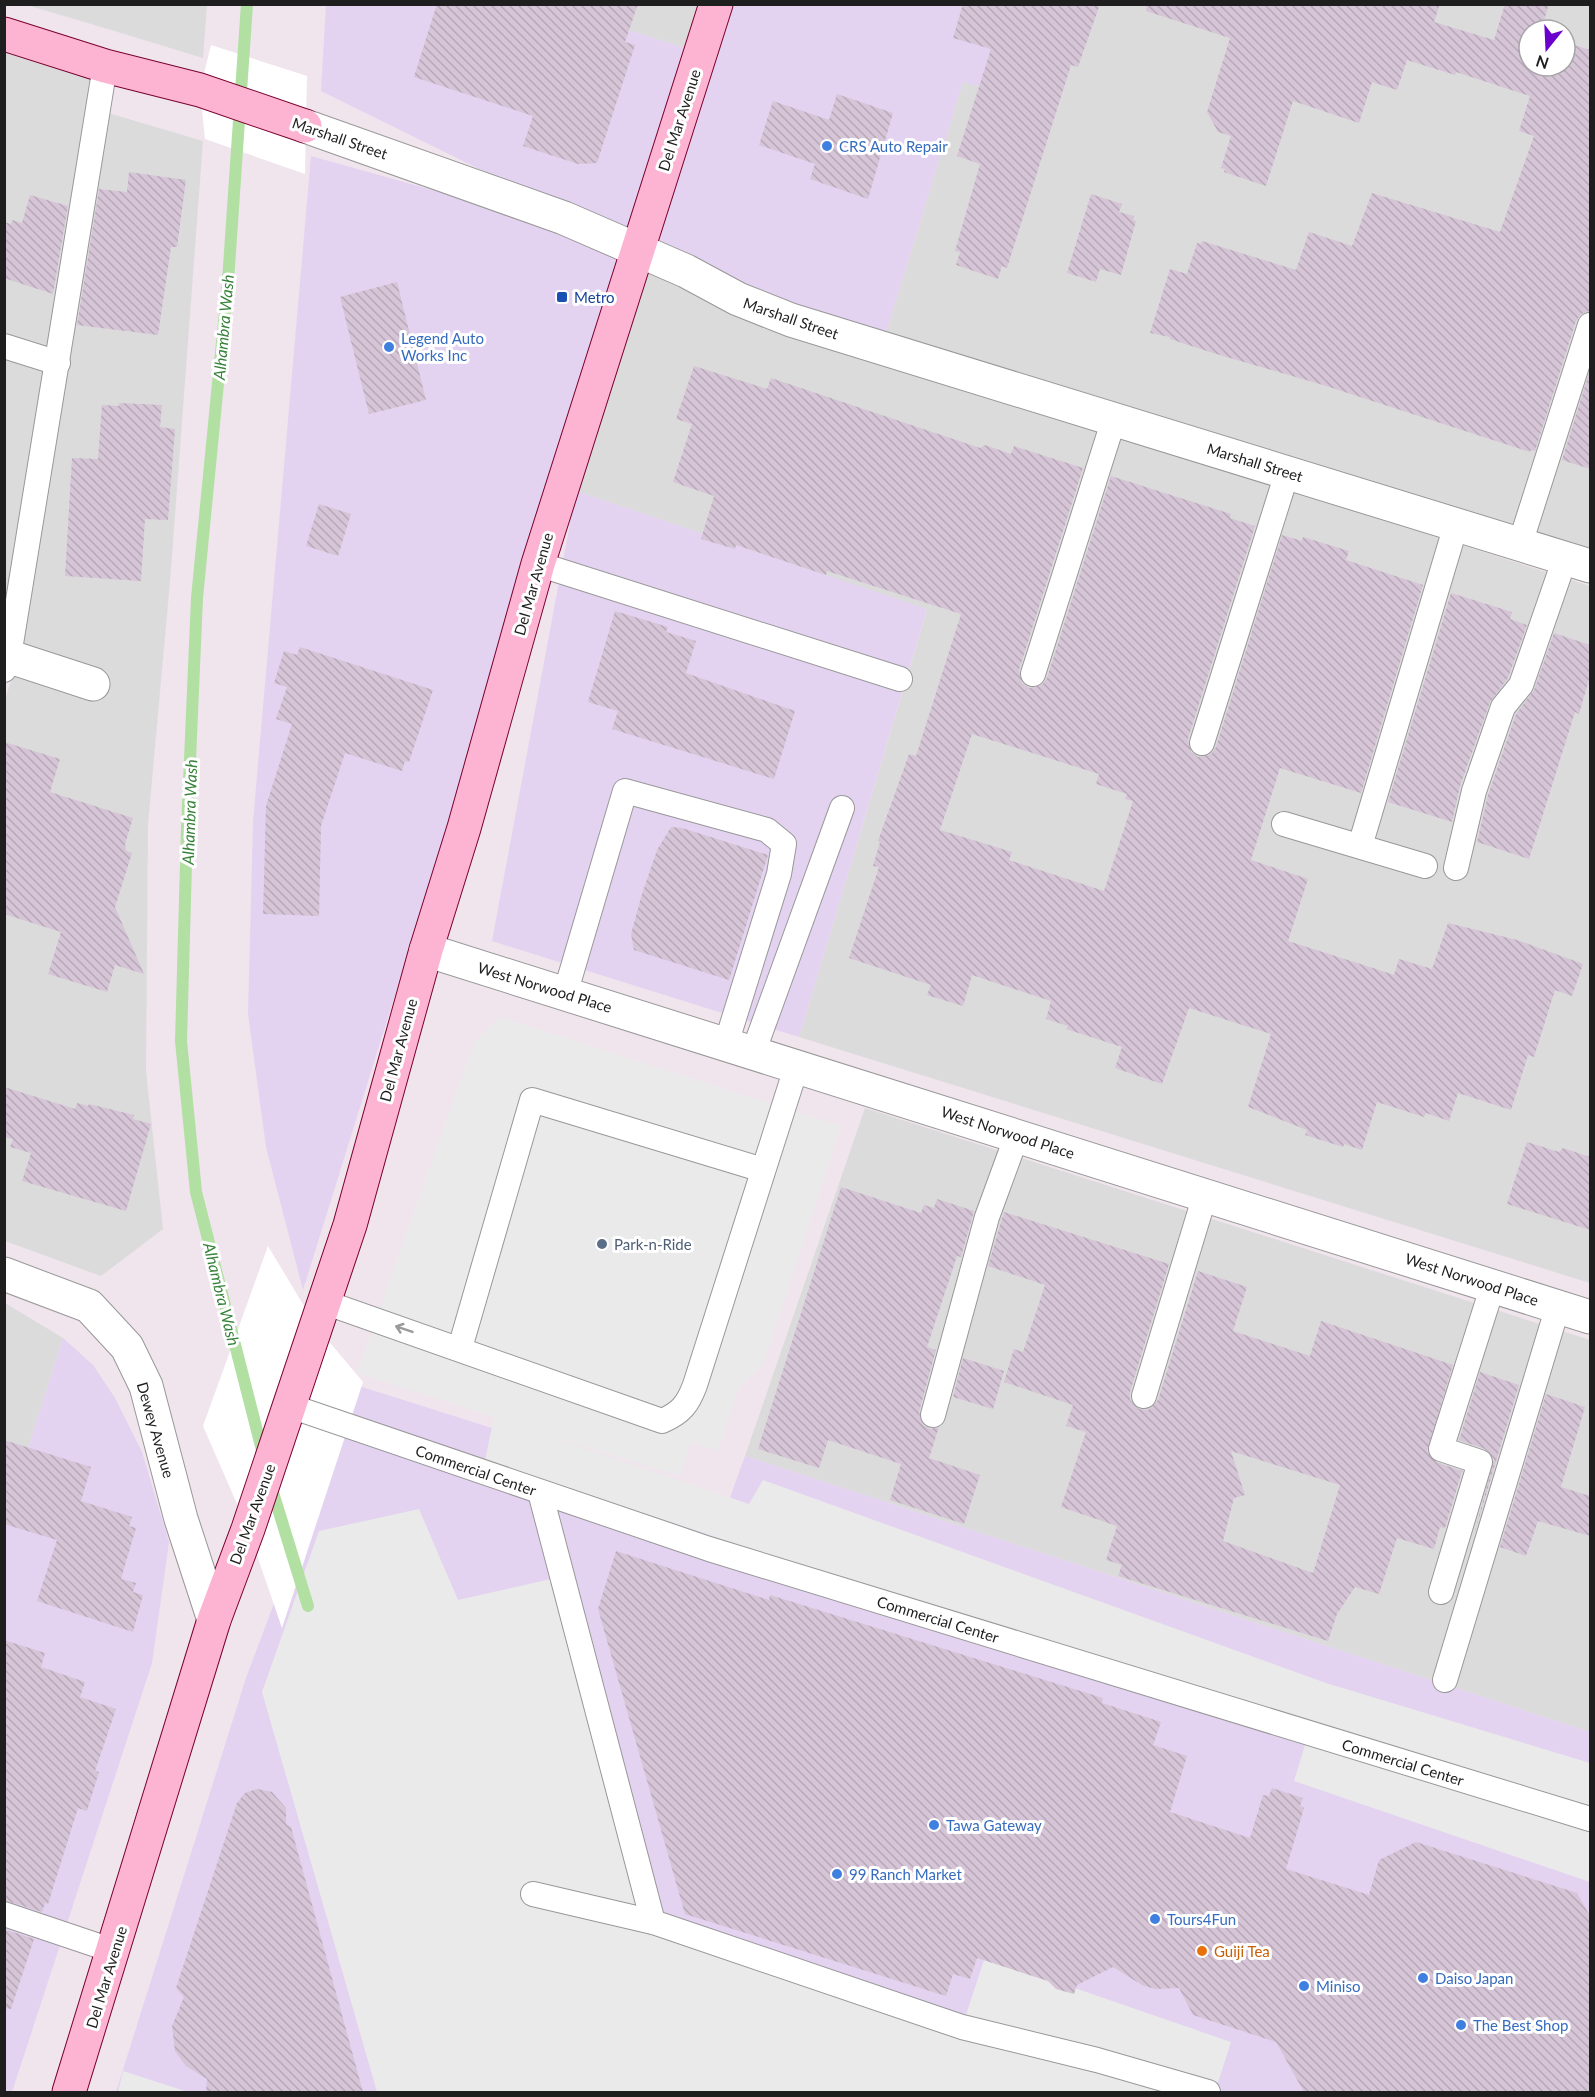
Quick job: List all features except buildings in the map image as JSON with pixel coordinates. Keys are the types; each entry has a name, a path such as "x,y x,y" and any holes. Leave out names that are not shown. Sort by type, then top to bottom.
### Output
{"main road":[{"name":"Del Mar Avenue","path":"69,2092 214,1620 248,1529 350,1225 426,950 464,828 538,564 716,4"},
{"name":"Marshall Street","path":"4,34 105,66 200,90 305,126"}],"street":[{"name":"Marshall Street","path":"305,126 564,218 686,271 738,300 791,320 1578,562"},
{"path":"6,660 93,684"},
{"name":"West Norwood Place","path":"426,950 1590,1317"},
{"name":"Dewey Avenue","path":"4,1274 89,1306 127,1347 146,1386 181,1519 214,1620"}],"lane":[{"path":"6,660 58,363 105,66"},
{"path":"1520,544 1590,325"},
{"path":"4,346 58,363"},
{"path":"1033,674 1114,419"},
{"path":"1202,743 1287,472"},
{"path":"1360,846 1456,525"},
{"path":"1456,868 1474,790 1503,707 1521,685 1578,562"},
{"path":"538,564 900,680"},
{"path":"565,994 625,791 767,830 784,844 740,1048"},
{"path":"740,1048 842,808"},
{"path":"1284,824 1425,866"},
{"path":"320,1314 460,1348 662,1421 678,1414 689,1401 695,1385 796,1065"},
{"path":"460,1348 532,1100 763,1170"},
{"path":"933,1415 987,1217 1017,1135"},
{"path":"1144,1396 1205,1195"},
{"path":"1442,1592 1480,1462 1440,1449 1493,1285"},
{"path":"1445,1680 1558,1306"},
{"name":"Commercial Center","path":"290,1406 709,1549 1590,1819"},
{"path":"540,1492 653,1922"},
{"path":"533,1894 653,1922 962,2027 1098,2060 1208,2092"},
{"path":"4,1914 114,1951"}],"shaded area":[{"path":"27,5 207,5 203,58 121,33"},
{"path":"326,5 549,5 691,50 631,241 568,213 321,91"},
{"path":"549,5 705,5 691,50"},
{"path":"729,5 1021,5 994,90 963,82 885,336 777,302 654,247"},
{"path":"1021,5 1590,5 1590,548 885,336 963,82"},
{"path":"4,46 92,72 49,351 5,337"},
{"path":"105,112 203,141 170,582 148,824 146,1071 163,1229 101,1276 5,1241 5,699 20,654"},
{"path":"311,156 565,227 626,254 303,1290 266,1147 248,1014 253,822"},
{"path":"648,260 785,329 1590,586 1590,1283 799,1037 927,610 576,491"},
{"path":"5,354 46,368 5,630"},
{"path":"576,491 927,609 799,1037 492,941"},
{"name":"Park-n-Ride","path":"500,1017 841,1126 764,1362 737,1392 718,1451 691,1442 680,1476 534,1431 749,1504 763,1480 1326,1683 1590,1763 1590,1882 1294,1781 1308,1735 485,1460 494,1417 357,1373 474,1042"},
{"path":"865,1108 1590,1340 1590,1732 745,1456"},
{"path":"5,1303 63,1338 5,1522"},
{"path":"63,1338 93,1365 115,1398 142,1452 169,1542 152,1663 12,2092 5,2092 5,1522"},
{"path":"356,1385 728,1503 745,1456 1590,1732 1590,2092 116,2092 246,1678"},
{"path":"419,1509 458,1600 564,1576 653,1922 962,2027 985,1957 1231,2042 1215,2092 377,2092 262,1692 319,1531"},
{"path":"123,2071 188,2092 118,2092"}],"pier":[{"path":"211,45 307,76 305,174 205,139 200,90"},
{"path":"268,1246 316,1326 363,1382 282,1628 248,1529 203,1426"}],"waterway":[{"name":"Alhambra Wash","path":"247,4 228,281 197,598 181,1041 196,1192 264,1458"},
{"name":"Alhambra Wash","path":"271,1486 308,1606"}],"place":[{"name":"CRS Auto Repair","path":"827,146"},
{"name":"Metro","path":"562,297"},
{"name":"Legend Auto Works Inc","path":"389,347"},
{"name":"Park-n-Ride","path":"602,1244"},
{"name":"Tawa Gateway","path":"934,1825"},
{"name":"99 Ranch Market","path":"837,1874"},
{"name":"Tours4Fun","path":"1155,1919"},
{"name":"Guiji Tea","path":"1202,1951"},
{"name":"Daiso Japan","path":"1423,1978"},
{"name":"Miniso","path":"1304,1986"},
{"name":"The Best Shop","path":"1461,2025"}]}
